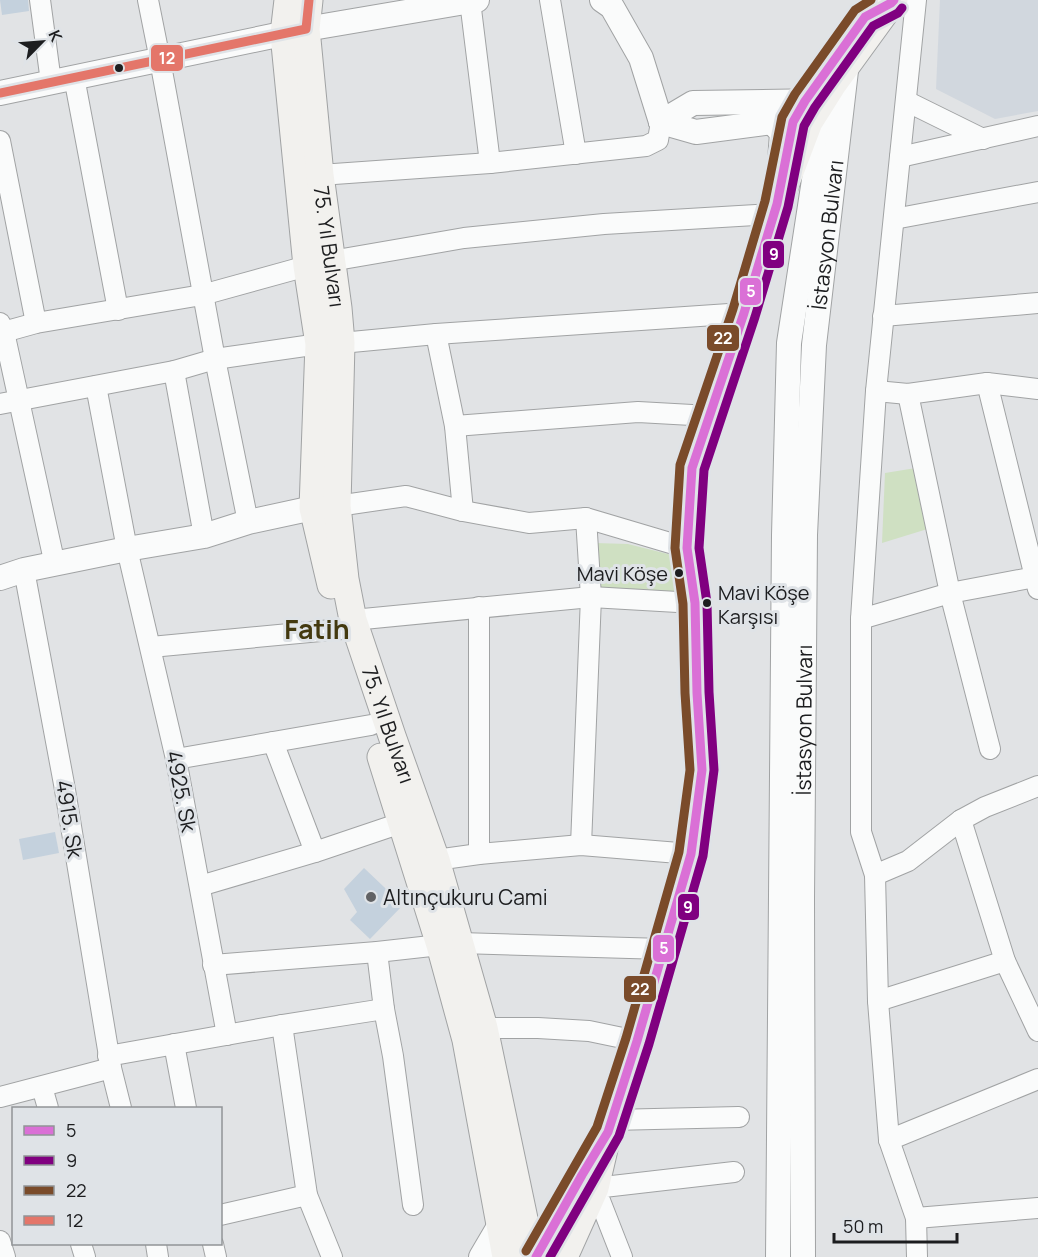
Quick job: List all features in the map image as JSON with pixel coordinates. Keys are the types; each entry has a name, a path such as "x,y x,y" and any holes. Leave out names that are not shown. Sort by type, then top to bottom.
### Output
{"main road":[{"name":"75. Yıl Bulvarı","path":"288,0 320,175 319,264"},
{"name":"75. Yıl Bulvarı","path":"309,0 295,32 319,264 330,343 325,507 345,579 348,624 371,725 401,822 484,1028 534,1257"},
{"path":"564,1257 595,1188 610,1126 691,854 702,770 695,603 687,548 692,468 776,209 789,140 815,94 900,1"},
{"name":"75. Yıl Bulvarı","path":"348,624 392,736 436,860 450,944"},
{"path":"450,944 506,1257"},
{"path":"534,1257 610,1126"}],"street":[{"path":"40,0 63,80 118,310"},
{"path":"148,0 214,359 248,522"},
{"path":"550,0 576,154"},
{"path":"320,175 490,163 646,146 658,140 661,122 641,58 612,7 602,0"},
{"path":"0,93 295,32 473,1 490,163"},
{"path":"900,1 906,101 876,391 861,619 861,832 875,875 878,1001 889,1140 916,1218 917,1257"},
{"path":"661,122 693,103 815,94"},
{"path":"661,122 696,132 815,94"},
{"name":"İstasyon Bulvarı","path":"778,1257 784,535 789,343 814,180 815,94"},
{"name":"İstasyon Bulvarı","path":"803,1257 802,899 806,535 814,345 815,94"},
{"path":"906,101 983,140"},
{"path":"900,157 1038,126"},
{"path":"0,141 36,323"},
{"path":"894,219 1038,192"},
{"path":"55,565 20,400 1,329 202,295 319,264 464,238 776,209"},
{"path":"884,316 1038,303"},
{"path":"0,404 174,371 214,359 330,343 744,313"},
{"path":"436,334 455,426 463,511"},
{"path":"174,371 204,536"},
{"path":"876,391 908,394 987,383 1038,389"},
{"path":"861,619 950,594 1036,583 987,383"},
{"name":"4925. Sk","path":"96,386 128,549 176,759 227,1035"},
{"path":"908,394 950,594 990,749"},
{"path":"455,426 638,412 710,416"},
{"path":"0,578 24,570 204,536 248,522 325,507 406,496 463,511 529,523 586,518 687,548"},
{"path":"581,845 591,597 586,518"},
{"name":"4915. Sk","path":"24,570 64,784 110,1062 121,1107"},
{"path":"151,647 479,607 591,597 695,603"},
{"path":"479,607 479,854"},
{"path":"176,759 371,725"},
{"path":"273,742 315,852"},
{"path":"875,875 908,861 961,820 1038,786"},
{"path":"961,820 1005,961 1038,1031"},
{"path":"200,886 315,852 401,822"},
{"path":"436,860 581,845 691,854"},
{"path":"213,965 450,944 664,949"},
{"path":"377,952 414,1205"},
{"path":"878,1001 1005,961"},
{"path":"0,1097 42,1087 110,1062 174,1044 384,1009"},
{"path":"282,1025 307,1195 332,1257"},
{"path":"484,1028 589,1031 637,1041"},
{"path":"174,1044 186,1107"},
{"path":"889,1140 1038,1079"},
{"path":"42,1087 48,1107"},
{"path":"610,1126 739,1118"},
{"path":"622,1257 595,1188 734,1172"},
{"path":"222,1215 307,1195"},
{"path":"916,1218 1038,1208"},
{"path":"481,1257 501,1223"},
{"path":"0,1241 5,1257"}],"shaded area":[{"path":"940,0 1038,0 1038,111 995,119 936,89"}],"green space":[{"path":"922,467 934,527 882,543 885,473"},
{"path":"595,543 628,544 676,556 680,590 672,600 593,595"}],"building":[{"path":"0,0 28,0 29,11 2,15"},
{"path":"55,832 59,853 23,860 19,839"},
{"name":"Altınçukuru Cami","path":"364,868 403,905 370,939 350,920 357,912 344,889"}],"transit line":[{"name":"12","path":"0,93 306,29 309,0"},
{"name":"22","path":"526,1251 597,1127 626,1038 679,852 690,770 683,604 675,548 680,465 733,309 765,201 782,117 795,94 855,10 871,0"},
{"name":"5","path":"536,1257 608,1132 691,854 702,770 695,603 687,548 692,468 744,313 777,204 793,122 805,101 865,17 894,0"},
{"name":"9","path":"550,1257 619,1136 649,1044 703,856 714,770 707,603 699,548 704,470 755,317 788,207 804,126 873,26 898,13 902,8"}],"place":[{"name":"Mavi Köşe","path":"679,573"},
{"name":"Mavi Köşe Karşısı","path":"707,603"},
{"name":"Altınçukuru Cami","path":"371,897"}],"district":[{"name":"Fatih","path":"317,628"}]}
